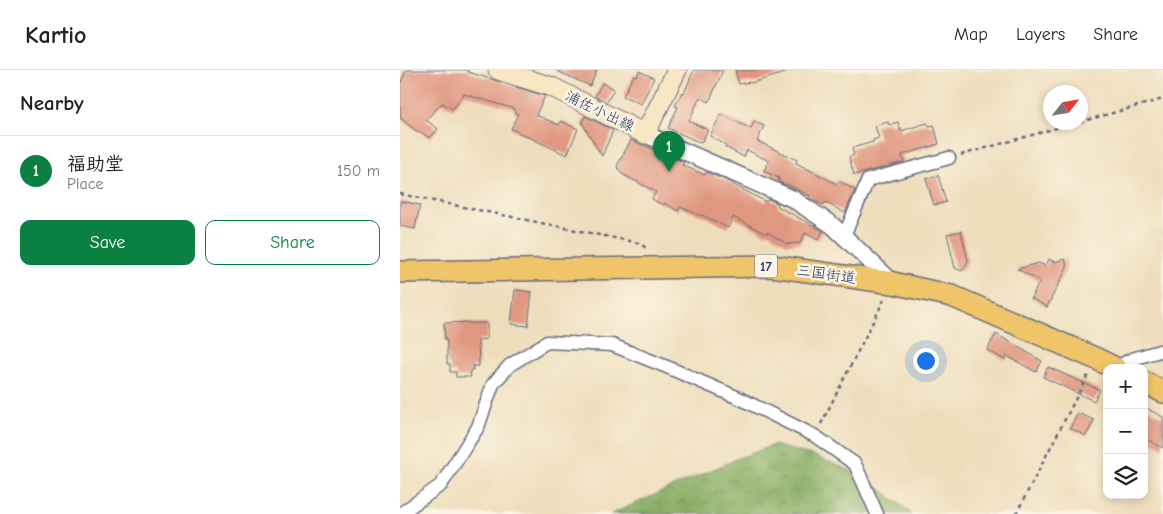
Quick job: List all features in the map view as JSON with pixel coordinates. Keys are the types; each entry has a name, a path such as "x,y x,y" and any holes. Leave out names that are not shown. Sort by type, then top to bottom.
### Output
{"highway":[{"name":"三国街道","path":"400,272 772,266 893,283 952,296 1107,364"},
{"path":"1148,384 1163,392"}],"main road":[{"name":"浦佐小出線","path":"498,70 534,75 552,87 645,134"},
{"path":"645,134 676,70"}],"street":[{"path":"645,134 793,199 832,225 893,283"},
{"path":"844,236 868,180 949,158"},
{"path":"400,514 441,485 478,427 493,384 510,365 547,342 612,345 740,399 815,436 855,464 876,514"},
{"path":"1113,364 1163,350"}],"path":[{"path":"1088,120 1163,99"},
{"path":"949,158 1050,130"},
{"path":"400,194 640,243 673,268"},
{"path":"815,436 893,283"},
{"path":"1016,514 1103,375"}],"green space":[{"path":"773,445 815,456 866,477 912,514 611,514 739,458"}],"building":[{"path":"406,70 468,70 468,72 545,96 536,115 559,125 561,121 578,129 567,155 511,129 518,114 514,112 515,109 464,94 453,109 442,103 426,120 438,129 430,138 418,132 400,118 400,85"},
{"path":"555,70 597,70 590,86"},
{"path":"694,70 723,70 709,102 700,97 689,121 708,130 701,143 668,128 678,107 675,106 682,92 684,93"},
{"path":"735,70 784,70 785,73 751,83 739,84"},
{"path":"639,71 654,78 641,104 623,96 634,75 637,76"},
{"path":"602,83 614,89 607,102 595,96"},
{"path":"721,114 751,129 754,121 764,126 757,141 797,160 796,163 837,184 839,181 855,190 845,213 825,202 823,205 809,198 810,196 779,182 779,178 764,171 769,161 747,150 744,157 710,136"},
{"path":"585,116 613,130 602,156 582,123"},
{"path":"888,122 889,125 898,122 901,131 927,123 929,126 934,125 939,144 902,155 904,162 854,175 849,157 854,155 852,148 873,142 873,140 879,138 875,126"},
{"path":"631,140 684,162 682,165 705,175 706,172 723,179 766,202 768,199 778,203 777,206 823,231 818,240 805,233 800,243 787,244 767,232 766,234 733,217 728,228 680,207 678,211 664,203 663,205 652,199 656,192 622,174 617,166"},
{"path":"938,175 946,202 934,205 926,179"},
{"path":"400,201 420,205 415,229 400,226"},
{"path":"961,231 968,261 962,271 955,268 947,234"},
{"path":"1049,259 1054,262 1065,259 1067,267 1047,307 1031,298 1040,281 1017,269 1039,263 1046,266"},
{"path":"515,290 532,292 528,326 511,324"},
{"path":"444,323 487,323 487,339 478,340 479,366 473,366 473,370 470,370 471,377 456,377 456,372 450,372 450,364 447,364 447,340 445,340"},
{"path":"996,334 1042,361 1036,372 1007,356 1005,360 987,350"},
{"path":"1048,367 1100,390 1094,401 1043,377"},
{"path":"1148,409 1163,417 1163,448 1148,440"},
{"path":"1078,413 1094,420 1086,436 1070,428"}],"place":[{"name":"福助堂","path":"669,172"}]}
